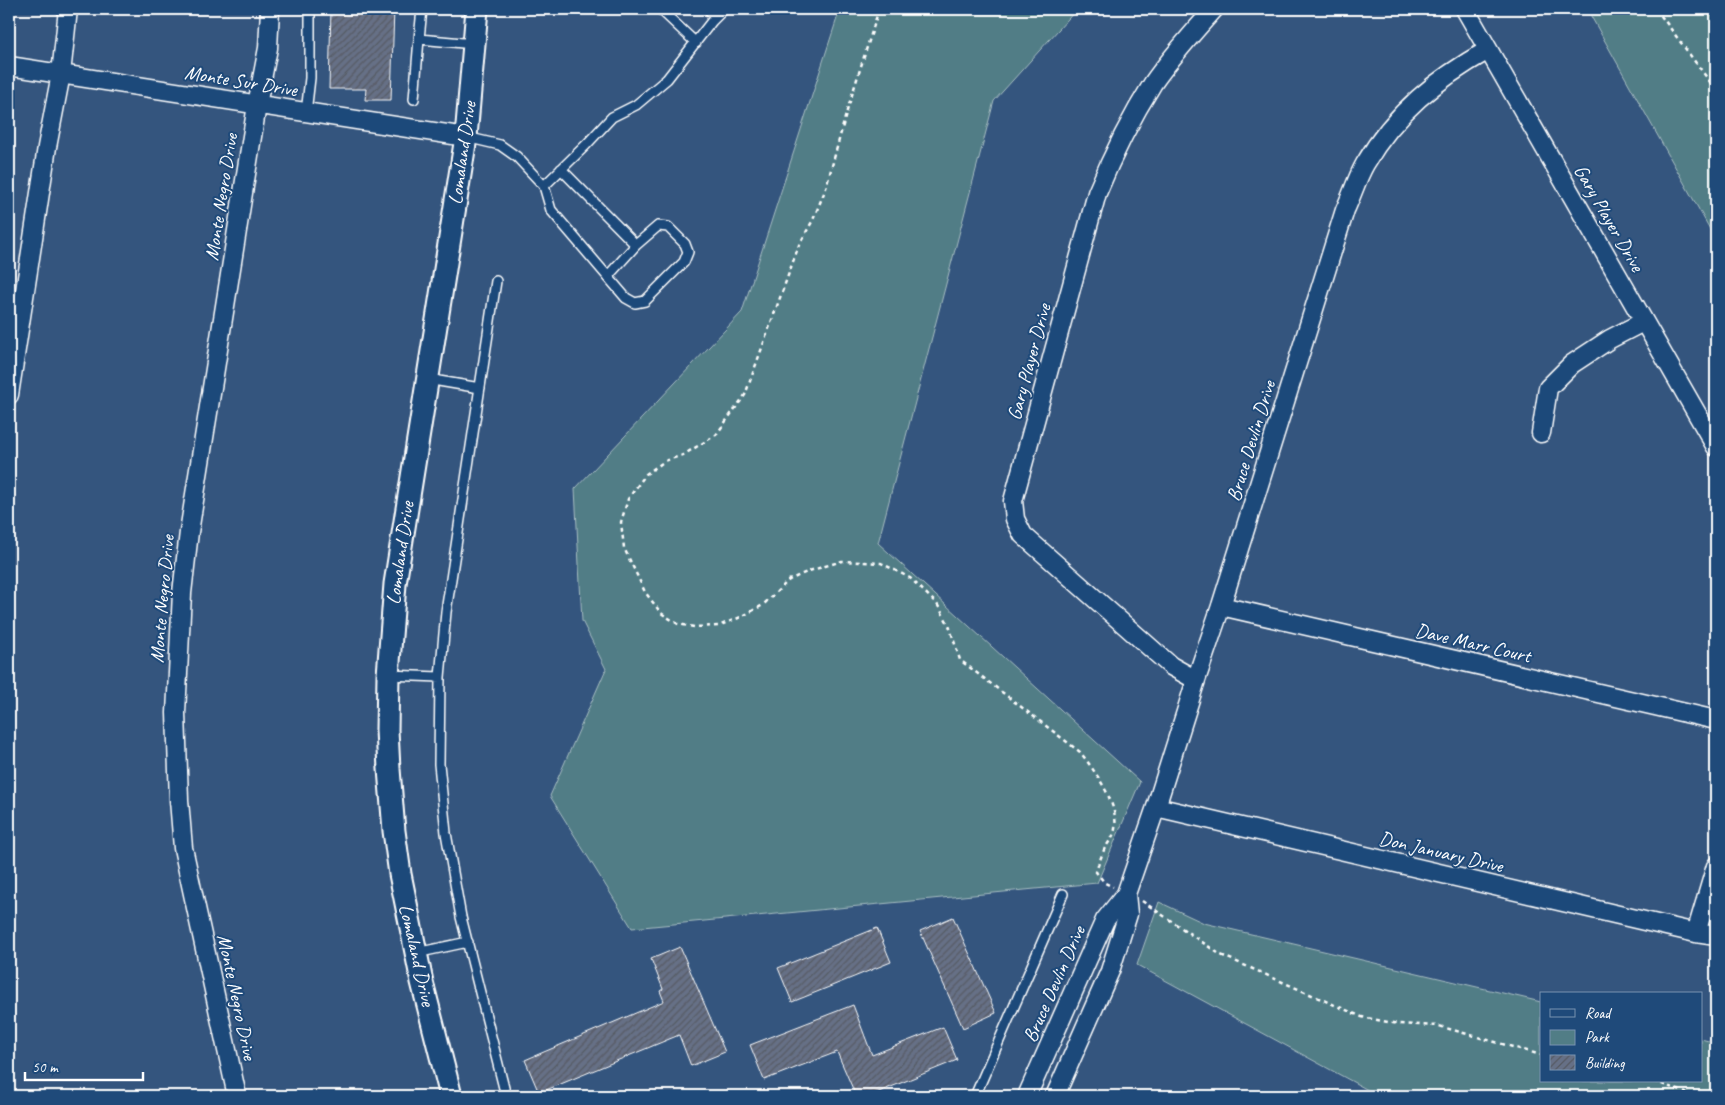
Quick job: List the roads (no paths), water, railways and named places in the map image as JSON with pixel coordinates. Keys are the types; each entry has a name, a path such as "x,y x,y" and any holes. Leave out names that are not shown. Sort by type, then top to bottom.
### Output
{"street":[{"path":"9,395 60,74 68,9"},
{"name":"Monte Negro Drive","path":"237,1096 183,848 178,783 176,713 180,619 189,532 257,105 268,48 270,9"},
{"name":"Lomaland Drive","path":"451,1096 416,953 402,884 394,831 387,730 388,675 395,584 466,137 477,9"},
{"name":"Gary Player Drive","path":"1196,680 1171,666 1023,535 1015,519 1013,501 1095,202 1112,155 1154,82 1214,9"},
{"name":"Gary Player Drive","path":"1465,9 1716,447"},
{"name":"Bruce Devlin Drive","path":"1027,1096 1105,920 1126,894 1221,606 1345,210 1364,165 1387,132 1420,95 1459,66 1488,50"},
{"name":"Monte Sur Drive","path":"9,66 466,137"},
{"path":"1541,433 1548,388 1572,364 1610,338 1643,322"},
{"name":"Dave Marr Court","path":"1221,606 1716,720"},
{"name":"Don January Drive","path":"1156,807 1696,933 1716,936"},
{"path":"1696,933 1716,866"},
{"name":"Bruce Devlin Drive","path":"1055,1096 1110,971 1128,914 1126,894"}],"lane":[{"path":"306,112 310,78 310,9"},
{"path":"414,99 422,9"},
{"path":"660,9 696,43"},
{"path":"708,9 716,17"},
{"path":"544,186 612,117 636,105 667,79 724,9"},
{"path":"419,39 474,44"},
{"path":"466,137 500,145 517,157 544,186 551,210 626,298 635,303 644,301 684,262 688,252 685,244 668,227 658,226 636,245 608,276"},
{"path":"561,169 636,245"},
{"path":"496,281 446,612 440,677 440,764 446,833 461,916 506,1096"},
{"path":"427,379 480,388"},
{"path":"388,675 440,677"},
{"path":"975,1096 1063,894"},
{"path":"416,953 468,942"}]}
